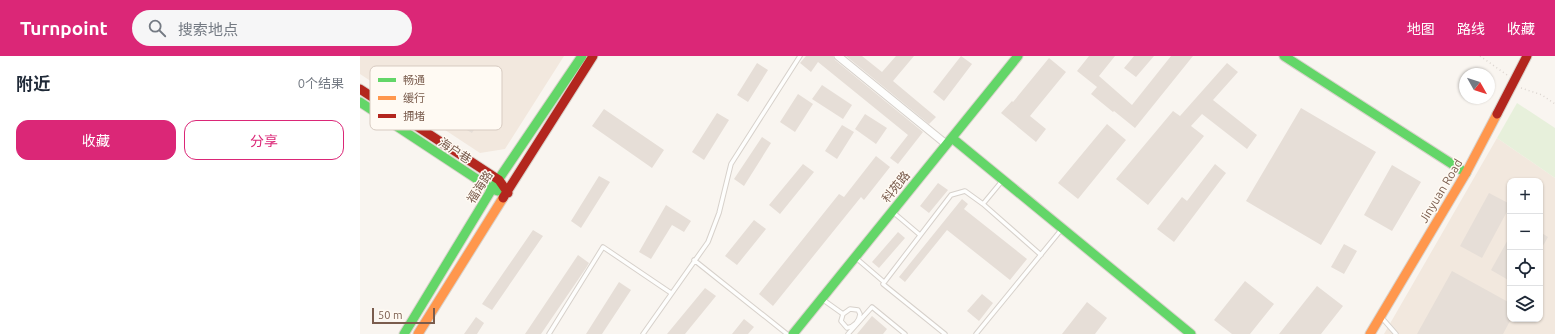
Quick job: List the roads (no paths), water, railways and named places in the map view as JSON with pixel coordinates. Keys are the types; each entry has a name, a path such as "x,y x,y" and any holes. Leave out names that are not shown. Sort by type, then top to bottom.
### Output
{"street":[{"name":"福海路","path":"404,334 492,190 582,56"},
{"path":"418,334 593,56"},
{"path":"838,56 949,141 1003,180 1191,334"},
{"name":"科苑路","path":"793,334 1018,56"},
{"path":"1284,56 1466,173"},
{"name":"Jinyuan Road","path":"1370,334 1466,173 1527,56"},
{"name":"海户巷","path":"360,89 370,96"},
{"name":"海户巷","path":"360,102 370,109"},
{"name":"海户巷","path":"402,130 492,190 508,193"},
{"name":"海户巷","path":"423,130 499,180 508,193"}],"lane":[{"path":"643,334 708,242 719,213 731,164 800,56"},
{"path":"984,204 1003,180"},
{"path":"884,282 951,195 965,191 984,204 1041,254"},
{"path":"892,211 920,235"},
{"path":"976,334 1062,229"},
{"path":"549,334 603,247 671,293"},
{"path":"854,258 884,282 883,284 945,334"},
{"path":"694,260 787,334"},
{"path":"822,298 843,314"},
{"path":"848,334 872,307 905,334"},
{"path":"850,309 858,310 860,314 859,321 852,327 847,328 841,321 843,314 850,309"},
{"path":"1380,316 1396,334"}]}
